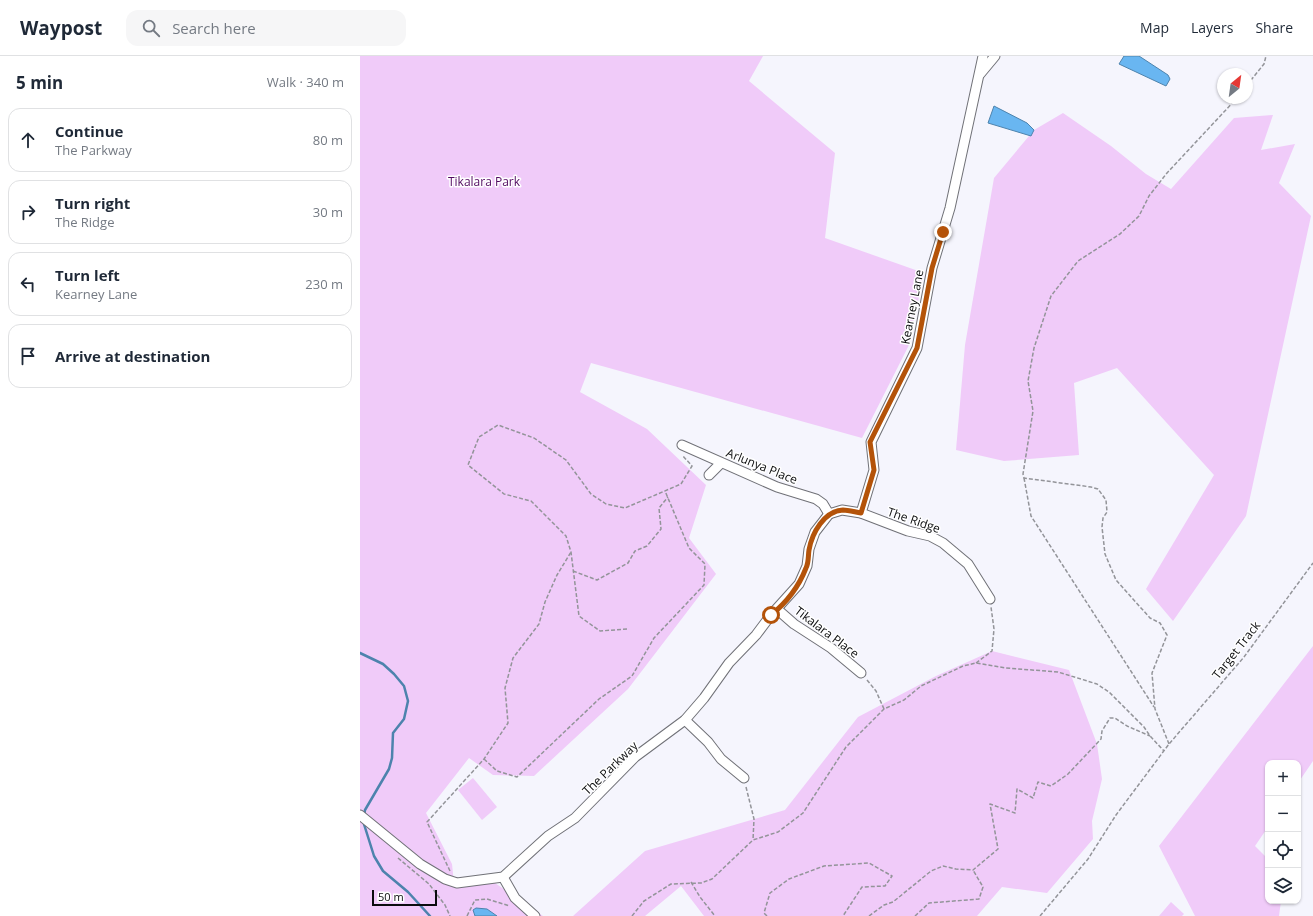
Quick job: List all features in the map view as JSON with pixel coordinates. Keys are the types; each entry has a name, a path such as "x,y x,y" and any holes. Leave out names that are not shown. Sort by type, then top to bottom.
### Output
{"street":[{"name":"Kearney Lane","path":"861,513 874,470 870,442 917,348 932,268 950,208 983,56"},
{"name":"Kearney Lane","path":"979,75 995,56"},
{"name":"Arlunya Place","path":"682,445 777,487 816,499 823,504 830,514"},
{"path":"710,475 721,463"},
{"name":"The Ridge","path":"830,514 842,510 861,513 908,531 930,536 955,551 968,564 990,599"},
{"name":"The Parkway","path":"503,878 548,836 575,818 635,757 685,720 704,698 729,663 778,610 799,584 807,566 809,549 815,532 830,514"},
{"name":"Tikalara Place","path":"778,610 794,624 831,648 861,673"},
{"path":"685,720 708,742 722,759 744,778"},
{"path":"360,815 420,864 444,879 455,882 503,878 516,898 535,916"}],"path":[{"path":"1253,78 1264,64 1266,56"},
{"path":"1169,744 1155,709 1031,516 1022,474 1033,411 1028,381 1034,348 1051,296 1078,260 1120,234 1140,216 1149,196 1167,173 1231,104"},
{"path":"627,629 600,632 579,616 571,552 566,536 531,501 504,494 468,465 479,436 498,425 534,438 566,460 591,494 606,504 625,508 681,484 692,466 681,453 682,445"},
{"path":"1024,478 1091,487 1098,489 1106,500 1107,512 1103,518 1102,528 1104,547 1105,554 1116,580 1150,618 1160,623 1167,635 1152,673 1155,709"},
{"path":"484,759 497,771 518,777 600,699 632,676 654,638 704,585 705,564 689,548 665,491"},
{"path":"573,571 597,580 628,563 635,551 647,546 661,529 659,508 668,497"},
{"path":"455,882 442,850 427,822 484,759 508,723 505,688 513,658 539,624 545,602 557,575 571,552"},
{"name":"Target Track","path":"1040,916 1088,859 1116,815 1169,744 1244,657 1313,563"},
{"path":"976,663 992,651 994,629 990,599"},
{"path":"632,916 644,901 671,884 691,882 701,883 712,878 753,840 778,832 803,813 846,746 884,709 904,700 921,686 963,666 976,663 1006,668 1058,672 1097,684 1109,692 1144,726 1150,736 1164,751"},
{"path":"861,673 876,691 884,709"},
{"path":"870,916 884,904 893,902 931,871 943,866 956,869 973,870 998,849 990,804 1015,813 1017,789 1033,798 1038,782 1051,786 1068,774 1101,739 1102,731 1110,718 1115,718 1127,726 1150,736"},
{"path":"744,778 754,819 753,840"},
{"path":"402,863 429,884 445,905 450,916"},
{"path":"767,916 764,914 770,893 789,879 824,866 869,863 892,876 885,886 862,888 844,916"},
{"path":"915,916 929,904 979,899 983,887 973,870"},
{"path":"691,882 700,897 716,916"},
{"path":"467,916 475,900 487,899 520,909 524,906"}],"green space":[{"name":"Tikalara Park","path":"360,56 763,56 749,81 835,153 825,238 924,273 909,345 862,438 591,363 580,392 647,429 706,485 689,538 716,574 628,689 534,776 493,775 469,758 426,813 452,864 454,883 495,883 543,916 360,916"},
{"path":"1063,113 1111,146 1146,174 1171,189 1234,118 1273,115 1261,150 1295,144 1279,183 1311,216 1246,516 1173,621 1146,589 1214,475 1117,368 1074,383 1079,455 1004,461 956,450 965,345 994,178 1034,130"},
{"path":"1313,646 1313,761 1301,779 1301,760 1265,760 1265,831 1255,846 1265,856 1265,904 1281,904 1279,916 1195,916 1159,846"},
{"path":"992,651 1069,670 1097,744 1102,779 1092,821 1093,839 1047,893 1002,887 977,916 704,916 681,886 645,916 573,916 645,851 785,810 858,717 936,676"},
{"path":"473,778 497,807 482,820 458,790"},
{"path":"1171,902 1184,914 1182,916 1159,916"}],"water":[{"path":"1124,56 1139,56 1168,75 1170,79 1166,86 1119,64"},
{"path":"994,106 1027,123 1034,130 1031,136 988,123"},
{"path":"476,908 487,909 497,916 475,916 473,910"}],"waterway":[{"path":"360,653 383,664 394,674 404,686 408,701 404,719 393,733 392,758 389,769 365,810 364,816"},
{"path":"363,821 374,856 383,871 408,892 430,916"}],"route":[{"path":"771,615 778,610 799,584 807,566 809,549 815,532 822,521 830,514 842,510 861,513 874,470 870,442 917,348 932,268 943,232"}]}
